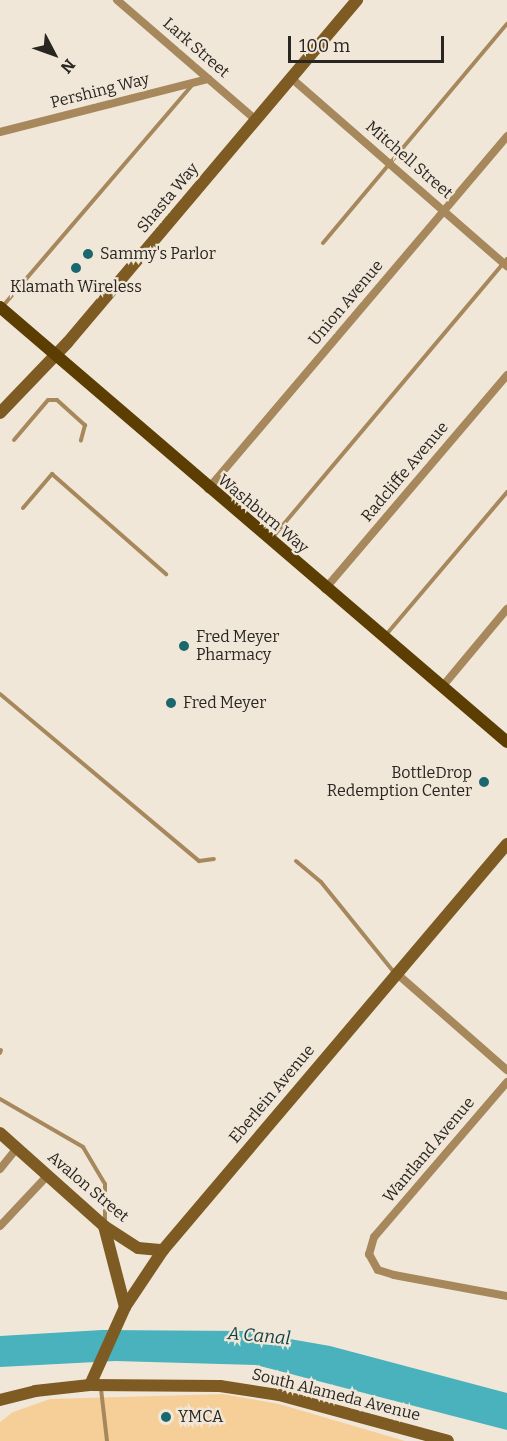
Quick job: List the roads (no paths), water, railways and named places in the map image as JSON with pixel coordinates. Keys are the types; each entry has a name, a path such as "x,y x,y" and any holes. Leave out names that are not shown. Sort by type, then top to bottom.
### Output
{"main road":[{"name":"Washburn Way","path":"1,308 325,589 442,687 504,735"}],"street":[{"name":"Lark Street","path":"117,0 255,119"},
{"name":"Shasta Way","path":"0,413 53,355 357,0"},
{"name":"Mitchell Street","path":"290,77 506,262"},
{"name":"Pershing Way","path":"0,132 208,79"},
{"name":"Union Avenue","path":"208,489 507,136"},
{"name":"Radcliffe Avenue","path":"325,589 507,375"},
{"path":"442,687 507,609"},
{"name":"Eberlein Avenue","path":"95,1385 95,1368 117,1322 163,1250 395,972 507,844"},
{"path":"395,972 507,1070"},
{"name":"Wantland Avenue","path":"504,1295 378,1270 369,1254 374,1237 507,1082"},
{"name":"Avalon Street","path":"0,1133 104,1226 138,1248 163,1250"},
{"path":"0,1168 17,1149"},
{"path":"0,1226 48,1175"},
{"path":"104,1226 125,1307"},
{"path":"504,1295 507,1287"},
{"name":"South Alameda Avenue","path":"2,1401 95,1385 220,1386 279,1395 448,1441"}],"lane":[{"path":"323,243 507,24"},
{"path":"1,308 194,82"},
{"path":"270,541 506,262"},
{"path":"14,440 48,400 57,400 86,425 81,440"},
{"path":"23,508 52,474 166,574"},
{"path":"384,638 507,492"},
{"path":"0,694 199,861 206,863 213,859"},
{"path":"296,861 321,882 395,972"},
{"path":"0,1099 84,1147 105,1184 104,1226"},
{"path":"95,1385 107,1441"}],"water":[{"name":"A Canal","path":"102,1330 244,1331 330,1346 507,1393 507,1430 256,1365 115,1361 0,1367 0,1336"}],"place":[{"name":"Sammy's Parlor","path":"88,254"},
{"name":"Klamath Wireless","path":"76,268"},
{"name":"Fred Meyer Pharmacy","path":"184,646"},
{"name":"Fred Meyer","path":"171,703"},
{"name":"BottleDrop Redemption Center","path":"484,782"},
{"name":"YMCA","path":"166,1417"}]}
